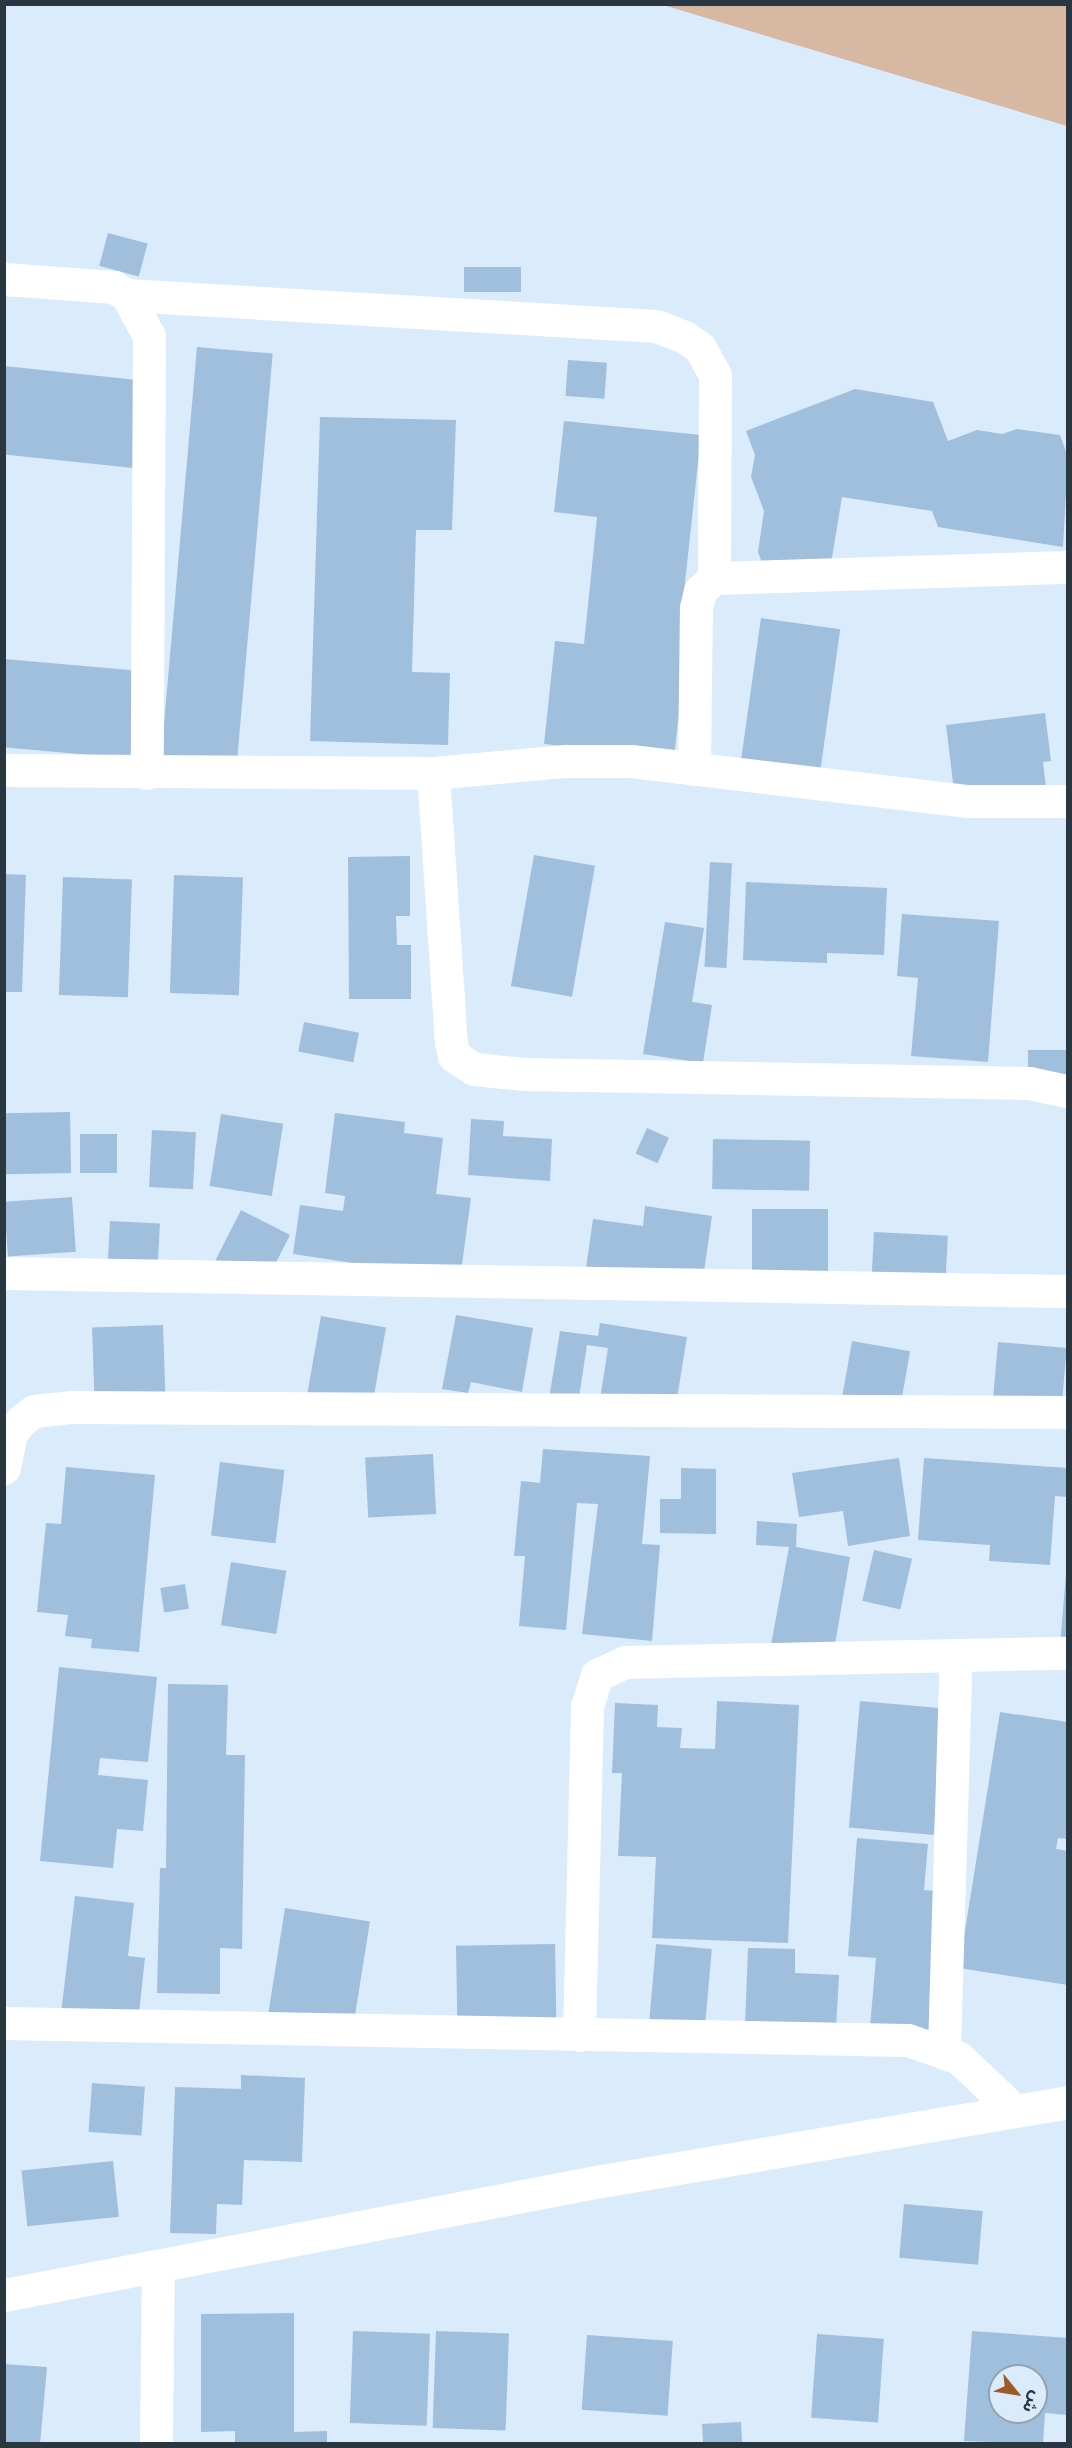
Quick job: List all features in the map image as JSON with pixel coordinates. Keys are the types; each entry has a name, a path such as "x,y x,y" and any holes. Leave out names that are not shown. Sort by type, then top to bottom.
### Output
{"street":[{"path":"4,279 100,284 127,295 656,326 685,337 700,348 715,375 714,578"},
{"path":"127,295 142,317 151,347 147,773"},
{"path":"694,769 696,608 700,591 714,578 1068,567"},
{"path":"4,770 147,773 433,773 566,761 631,761 966,801 1068,801"},
{"path":"433,773 447,1011 454,1056 466,1066 524,1074 1029,1083 1068,1091"},
{"path":"4,1273 1068,1291"},
{"path":"4,1468 11,1433 21,1420 34,1411 71,1407 1068,1412"},
{"path":"579,2035 587,1706 597,1675 625,1662 1068,1653"},
{"path":"944,2049 956,1655"},
{"path":"4,2023 908,2040 944,2049 971,2066 1015,2111"},
{"path":"4,2295 596,2182 1068,2102"},
{"path":"156,2444 158,2266"}],"shaded area":[{"path":"663,5 1067,5 1067,126"}],"building":[{"path":"108,233 148,244 139,276 99,266"},
{"path":"464,267 521,267 521,292 464,292"},
{"path":"197,347 273,354 235,779 160,772"},
{"path":"568,360 607,363 604,399 565,396"},
{"path":"4,366 161,383 152,470 4,454"},
{"path":"855,389 933,402 948,441 977,430 1002,434 1017,429 1060,435 1068,457 1063,547 938,527 932,511 842,497 828,582 765,571 758,552 764,511 751,477 755,455 746,431"},
{"path":"320,417 456,420 452,530 416,530 412,672 450,673 448,745 310,741"},
{"path":"564,421 701,435 684,592 692,594 674,758 544,744 555,641 584,644 597,517 554,512"},
{"path":"761,618 840,629 819,779 740,768"},
{"path":"4,659 152,672 145,760 4,747"},
{"path":"1045,713 1051,761 1043,762 1047,796 956,807 946,725"},
{"path":"534,855 595,866 572,997 511,986"},
{"path":"410,856 410,916 396,916 397,945 411,945 411,999 349,999 348,857"},
{"path":"710,862 732,863 726,968 705,967"},
{"path":"4,874 26,875 22,992 4,992"},
{"path":"174,875 243,877 239,995 170,993"},
{"path":"63,877 132,879 128,997 59,995"},
{"path":"746,882 887,888 884,955 827,953 827,963 743,960"},
{"path":"902,914 999,921 988,1062 911,1056 918,978 897,976"},
{"path":"665,922 704,928 692,1002 712,1005 703,1063 643,1054"},
{"path":"304,1022 359,1033 353,1062 298,1051"},
{"path":"1028,1050 1068,1050 1068,1080 1028,1080"},
{"path":"70,1112 71,1173 5,1174 4,1113"},
{"path":"335,1113 405,1122 404,1133 443,1138 436,1194 471,1198 460,1279 293,1254 300,1205 343,1211 345,1196 325,1193"},
{"path":"221,1114 283,1124 272,1196 210,1186"},
{"path":"471,1119 504,1121 503,1136 552,1139 550,1181 468,1175"},
{"path":"647,1128 669,1138 658,1163 636,1154"},
{"path":"152,1130 196,1132 193,1189 149,1187"},
{"path":"80,1134 117,1134 117,1173 80,1173"},
{"path":"713,1139 810,1141 809,1191 712,1189"},
{"path":"72,1197 76,1252 8,1257 4,1202"},
{"path":"645,1206 712,1216 702,1286 586,1268 593,1219 643,1226"},
{"path":"752,1209 828,1209 828,1279 752,1279"},
{"path":"241,1210 290,1235 265,1285 216,1260"},
{"path":"110,1221 160,1224 158,1262 108,1259"},
{"path":"874,1232 948,1236 945,1285 871,1281"},
{"path":"456,1315 533,1328 522,1392 471,1382 468,1393 442,1389"},
{"path":"321,1316 386,1327 371,1415 306,1404"},
{"path":"600,1323 687,1337 675,1411 600,1399 608,1348 587,1345 578,1404 549,1399 560,1331 598,1336"},
{"path":"163,1325 166,1413 95,1415 92,1327"},
{"path":"852,1341 910,1351 899,1414 841,1404"},
{"path":"998,1342 1067,1348 1061,1410 993,1404"},
{"path":"543,1449 650,1456 642,1544 660,1545 652,1641 582,1634 598,1504 577,1503 566,1630 519,1626 525,1556 514,1556 521,1481 540,1483"},
{"path":"433,1454 436,1514 368,1517 365,1458"},
{"path":"899,1458 910,1536 848,1546 843,1511 799,1517 792,1473"},
{"path":"924,1458 1068,1468 1068,1497 1055,1496 1050,1565 989,1561 990,1545 918,1540"},
{"path":"220,1462 285,1470 275,1543 211,1535"},
{"path":"66,1467 155,1475 139,1652 91,1648 92,1639 65,1636 68,1615 37,1612 46,1523 61,1524"},
{"path":"681,1468 716,1469 716,1534 660,1533 660,1499 681,1499"},
{"path":"757,1521 797,1524 796,1547 850,1557 833,1656 771,1645 789,1547 756,1545"},
{"path":"874,1550 912,1559 900,1609 862,1601"},
{"path":"231,1562 286,1571 276,1634 221,1625"},
{"path":"1066,1573 1068,1573 1068,1659 1059,1659"},
{"path":"185,1584 189,1609 164,1613 160,1588"},
{"path":"59,1667 157,1677 148,1762 100,1758 98,1775 148,1780 143,1831 117,1829 113,1868 40,1861"},
{"path":"168,1684 228,1685 226,1755 245,1755 242,1949 220,1948 220,1994 157,1993 160,1868 166,1868"},
{"path":"717,1701 799,1705 788,1943 652,1938 656,1857 618,1856 622,1773 612,1773 615,1703 658,1705 657,1727 682,1728 680,1748 715,1749"},
{"path":"860,1701 945,1708 934,1835 849,1828"},
{"path":"1000,1712 1068,1722 1068,1839 1058,1838 1056,1849 1068,1851 1068,1985 959,1968"},
{"path":"857,1838 928,1844 924,1890 947,1892 935,2054 868,2050 876,1958 848,1956"},
{"path":"75,1896 134,1903 128,1956 145,1958 137,2031 60,2022"},
{"path":"285,1908 370,1921 353,2031 268,2018"},
{"path":"555,1944 556,2025 457,2027 456,1946"},
{"path":"656,1944 712,1949 705,2025 649,2020"},
{"path":"748,1948 795,1949 795,1973 839,1975 836,2028 745,2025"},
{"path":"241,2075 305,2078 302,2162 244,2160 242,2205 217,2204 216,2234 170,2233 175,2087 241,2089"},
{"path":"92,2083 145,2087 141,2136 89,2132"},
{"path":"113,2161 119,2217 27,2226 22,2171"},
{"path":"904,2204 983,2211 978,2265 899,2258"},
{"path":"294,2313 294,2432 327,2431 327,2444 235,2444 235,2431 201,2432 201,2314"},
{"path":"353,2331 430,2334 427,2426 350,2423"},
{"path":"436,2331 509,2334 506,2430 433,2428"},
{"path":"972,2331 1068,2338 1068,2415 1048,2413 1048,2364 988,2364 988,2424 1044,2424 1043,2444 964,2441"},
{"path":"817,2334 884,2339 878,2422 811,2418"},
{"path":"587,2335 673,2341 668,2416 582,2410"},
{"path":"4,2364 47,2367 40,2444 4,2444"},
{"path":"741,2422 742,2444 703,2444 702,2424"}]}
